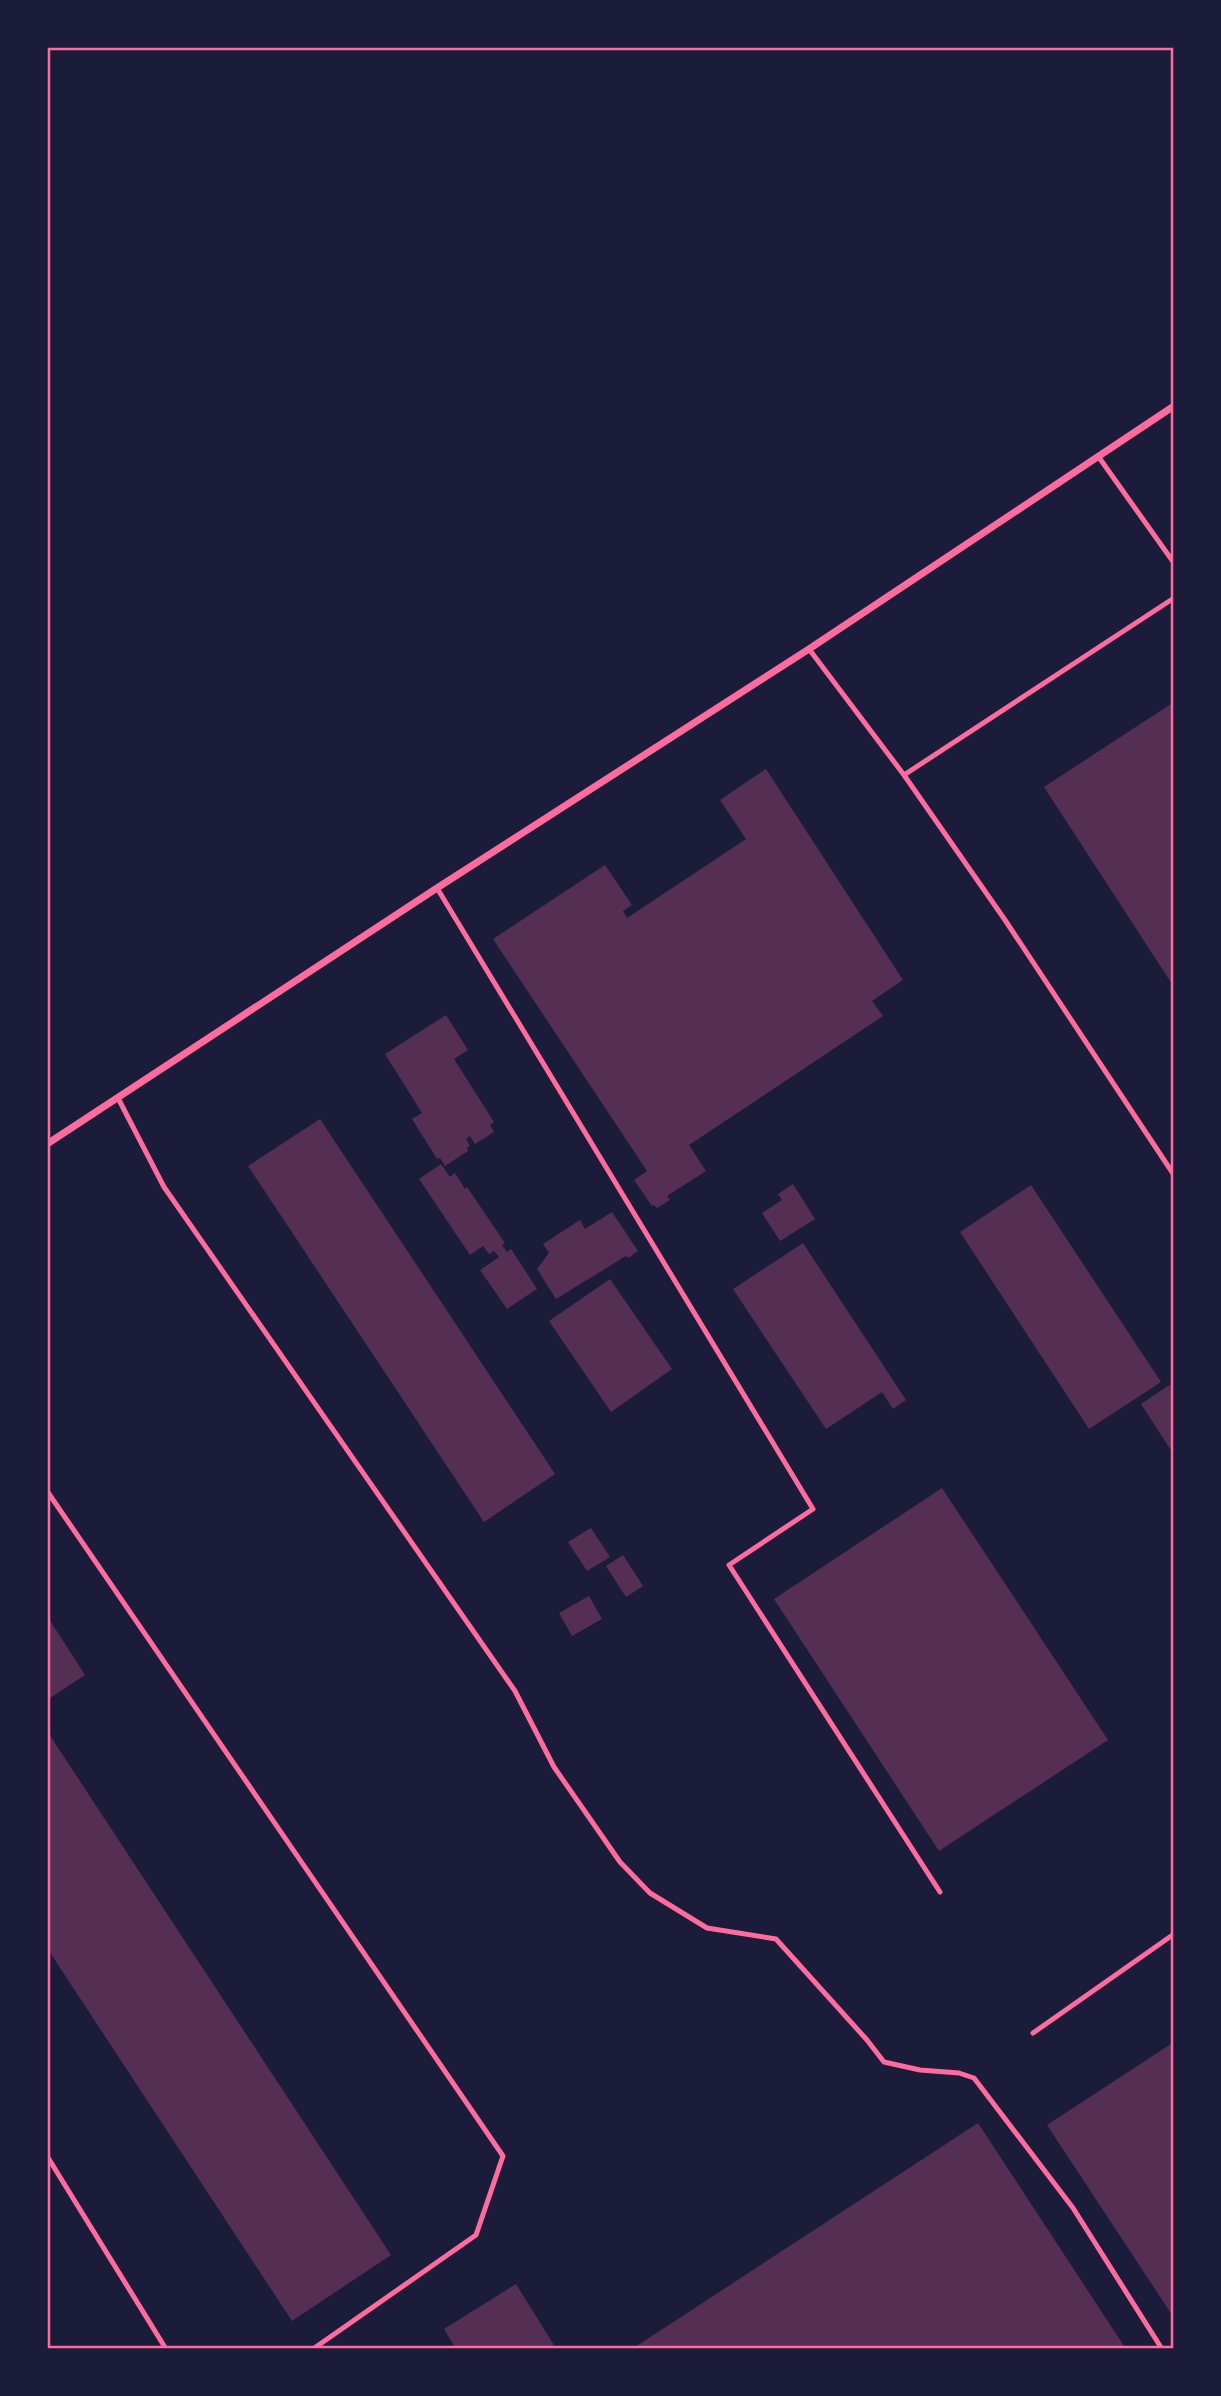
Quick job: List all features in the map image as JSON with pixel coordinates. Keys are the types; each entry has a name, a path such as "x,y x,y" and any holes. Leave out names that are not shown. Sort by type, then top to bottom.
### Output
{"street":[{"path":"47,1144 808,649 1174,406"}],"lane":[{"path":"1098,456 1174,563"},
{"path":"904,775 1174,598"},
{"path":"808,649 904,775 1005,920 1174,1175"},
{"path":"437,888 813,1509 729,1565 940,1892"},
{"path":"117,1098 164,1187 515,1691 554,1767 620,1862 650,1893 708,1928 776,1939 884,2062 920,2070 959,2073 974,2078 1073,2208 1162,2349"},
{"path":"47,1491 503,2156 476,2235 313,2349"},
{"path":"1033,2033 1174,1934"},
{"path":"47,2156 166,2349"}],"building":[{"path":"1174,702 1174,987 1044,787"},
{"path":"766,769 903,980 872,1001 883,1016 689,1145 706,1171 667,1196 670,1200 657,1208 652,1206 634,1180 647,1171 493,939 605,865 632,905 623,911 627,918 746,839 720,800"},
{"path":"446,1015 468,1050 454,1059 494,1122 490,1125 494,1132 475,1144 470,1136 466,1139 470,1146 468,1151 445,1166 440,1158 437,1159 412,1119 422,1113 385,1054"},
{"path":"320,1119 555,1474 484,1522 248,1166"},
{"path":"441,1164 450,1177 455,1173 465,1189 467,1187 505,1243 502,1245 507,1252 511,1249 537,1289 507,1309 480,1270 499,1257 494,1251 489,1254 483,1246 470,1255 419,1179"},
{"path":"793,1184 815,1219 780,1241 762,1213 782,1200 778,1194"},
{"path":"1031,1185 1161,1382 1089,1429 960,1232"},
{"path":"612,1212 638,1251 556,1299 537,1269 549,1253 543,1244 580,1220 585,1229"},
{"path":"803,1243 906,1400 893,1409 882,1392 826,1429 733,1289"},
{"path":"610,1279 672,1369 611,1412 549,1321"},
{"path":"1169,1385 1174,1392 1174,1455 1141,1404"},
{"path":"942,1488 1108,1740 939,1851 774,1599"},
{"path":"591,1528 610,1557 587,1571 568,1542"},
{"path":"623,1555 643,1586 626,1597 606,1566"},
{"path":"589,1596 602,1619 572,1636 559,1613"},
{"path":"47,1616 85,1675 47,1700"},
{"path":"47,1731 391,2255 292,2321 47,1948"},
{"path":"1174,2042 1174,2318 1047,2125"},
{"path":"978,2123 1126,2349 632,2349"},
{"path":"516,2284 554,2345 548,2349 456,2349 444,2329"}]}
